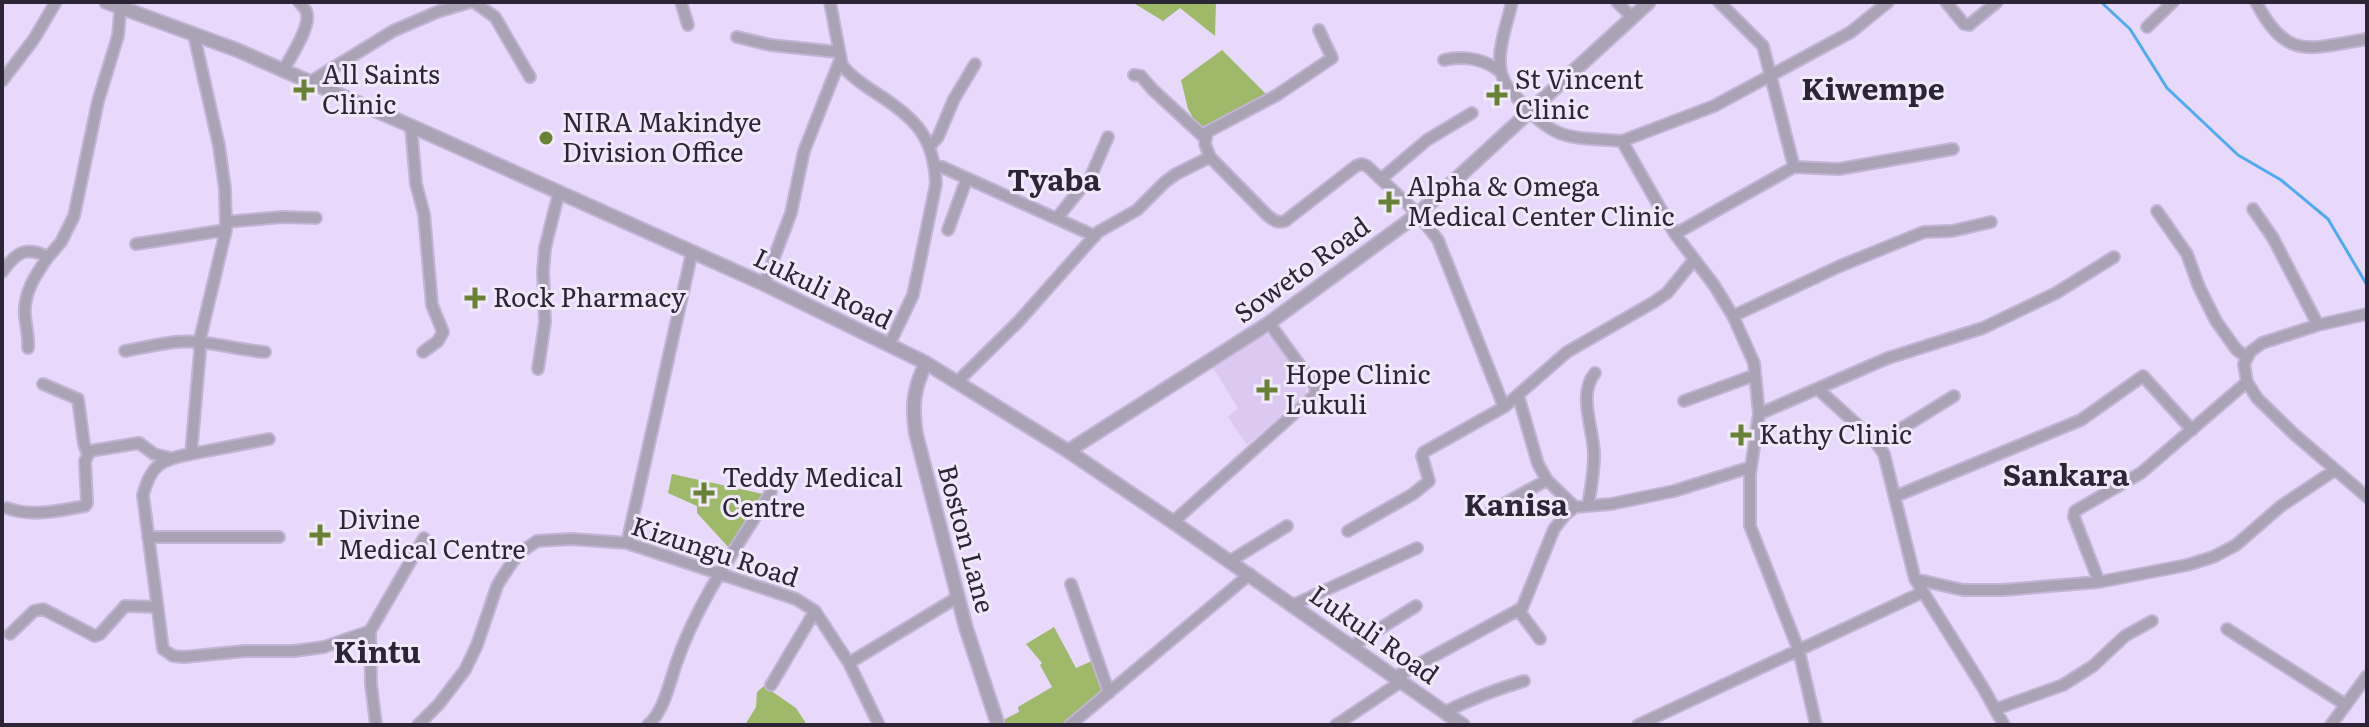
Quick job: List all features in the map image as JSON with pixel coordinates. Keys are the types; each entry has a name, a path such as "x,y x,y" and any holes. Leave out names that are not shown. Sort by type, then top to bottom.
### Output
{"street":[{"path":"2,81 34,39 56,2"},
{"name":"Lukuli Road","path":"106,2 237,50 411,126 764,284 926,363 1068,451 1250,574 1463,725"},
{"path":"283,71 307,21 307,14 299,2"},
{"path":"310,82 393,31 437,12 472,2 495,17 530,77"},
{"path":"681,2 688,25"},
{"path":"830,2 839,56 847,72 912,118 929,147 935,166 936,184 913,295 889,345"},
{"path":"1512,2 1500,60 1504,83 1529,112 1551,131 1568,137 1622,141 1714,106 1851,32 1888,2"},
{"path":"1617,2 1632,17"},
{"name":"Soweto Road","path":"1068,451 1269,323 1418,214 1649,2"},
{"path":"1719,2 1763,46 1794,167"},
{"path":"1946,2 1964,24 1969,25 1997,2"},
{"path":"2147,27 2173,2"},
{"path":"2256,2 2284,41 2295,46 2307,48 2367,39"},
{"path":"28,348 24,313 27,296 31,284 61,242 74,216 98,101 116,46 121,5"},
{"path":"1204,137 1214,128 1277,95 1332,58 1319,30"},
{"path":"191,454 199,343 226,226 219,146 194,35"},
{"path":"737,37 839,56"},
{"path":"764,284 791,213 804,151 839,56"},
{"path":"1444,60 1456,57 1480,61 1491,64 1501,72"},
{"path":"929,147 938,137 959,88 975,64"},
{"path":"1134,75 1141,76 1204,137 1210,157 1275,222 1285,221 1356,166 1367,166 1418,214 1438,240 1504,407"},
{"path":"1381,179 1427,140 1472,113"},
{"path":"411,126 416,184 424,214 432,305 443,332 438,341 423,352"},
{"path":"1057,218 1091,176 1108,137"},
{"path":"1622,141 1675,234 1733,316 1752,360 1759,414 1751,467 1750,526 1799,651 1816,725"},
{"path":"1675,234 1794,167 1839,169 1953,149"},
{"path":"957,382 1018,322 1095,236 1137,210 1165,182 1210,157"},
{"path":"935,166 1095,236"},
{"path":"948,230 967,178"},
{"path":"538,369 544,330 545,248 559,192"},
{"path":"2253,209 2273,238 2318,325"},
{"path":"2157,211 2187,254 2216,321 2236,349 2246,357"},
{"path":"136,244 226,226 290,217 316,218"},
{"path":"1733,316 1840,266 1924,232 1952,231 1991,222"},
{"path":"2,272 19,253 35,251 48,257"},
{"path":"627,543 692,252"},
{"path":"1759,414 1901,352 1983,328 2056,293 2114,257"},
{"path":"1348,531 1413,494 1429,481 1422,456 1424,452 1504,407 1567,352 1640,312 1667,293 1693,261"},
{"path":"2367,314 2318,325 2256,346 2246,357 2247,382 2257,398 2367,497"},
{"path":"1173,522 1316,394 1315,386 1269,323"},
{"path":"125,351 174,342 265,352"},
{"name":"Boston Lane","path":"926,363 915,387 913,409 916,434 958,597 998,725"},
{"path":"1588,506 1594,451 1588,389 1595,373"},
{"path":"1684,401 1755,375"},
{"path":"1896,496 2081,420 2143,376 2192,430"},
{"path":"2099,582 2074,517 2075,511 2141,473 2247,382"},
{"path":"43,384 78,399 88,455"},
{"path":"1819,390 1878,443 1896,496 1915,579 2004,725"},
{"path":"1518,395 1538,464 1547,480 1575,507"},
{"path":"1878,443 1954,396"},
{"path":"269,439 170,458 154,468 143,495 163,649 173,656 324,647 370,631"},
{"path":"7,508 16,511 57,511 85,506 85,461 90,451 139,443 154,454 170,458"},
{"path":"1336,725 1398,679 1519,611 1554,529 1575,507 1611,504 1674,491 1751,467"},
{"path":"1915,579 1970,591 2003,590 2099,582 2187,565 2236,545 2281,506 2335,470"},
{"path":"1491,511 1547,480"},
{"path":"648,725 660,709 684,638 771,492"},
{"path":"1230,561 1287,526"},
{"path":"148,537 279,537"},
{"path":"376,725 370,631 424,538"},
{"name":"Kizungu Road","path":"418,725 465,670 497,586 518,554 546,539 627,543 796,599 815,611 849,663 879,725"},
{"path":"1293,605 1417,548"},
{"path":"1070,725 1250,574"},
{"path":"1071,584 1109,693"},
{"path":"1638,725 1923,592"},
{"path":"849,663 958,597"},
{"path":"10,634 39,609 95,636 125,606 157,607"},
{"path":"1352,646 1416,606"},
{"path":"771,685 815,611"},
{"path":"1519,611 1540,639"},
{"path":"1996,709 2063,685 2093,666 2125,636 2152,621"},
{"path":"2227,629 2346,705"},
{"path":"2331,725 2367,676"},
{"path":"1445,712 1476,696 1524,681"}],"shaded area":[{"name":"Hope Clinic Lukuli","path":"1262,333 1270,336 1306,386 1306,393 1247,445 1228,417 1238,408 1212,366"}],"green space":[{"path":"1132,2 1216,2 1215,36 1180,8 1163,21"},
{"path":"1222,50 1268,96 1202,133 1188,109 1181,80"},
{"path":"672,474 763,494 730,549 697,513 697,506 668,493"},
{"path":"1054,627 1076,668 1092,661 1104,695 1063,725 1005,725 1003,720 1019,712 1018,707 1052,687 1040,665 1042,663 1026,644"},
{"path":"764,686 796,708 807,725 745,725 756,707 757,692"}],"waterway":[{"path":"2101,2 2130,29 2167,88 2238,155 2281,180 2328,219 2367,285"}],"place":[{"name":"All Saints Clinic","path":"304,90"},
{"name":"St Vincent Clinic","path":"1497,95"},
{"name":"NIRA Makindye Division Office","path":"546,138"},
{"name":"Alpha & Omega Medical Center Clinic","path":"1389,202"},
{"name":"Rock Pharmacy","path":"475,298"},
{"name":"Hope Clinic Lukuli","path":"1267,390"},
{"name":"Kathy Clinic","path":"1741,435"},
{"name":"Teddy Medical Centre","path":"704,493"},
{"name":"Divine Medical Centre","path":"320,535"}],"district":[{"name":"Kiwempe","path":"1873,90"},
{"name":"Tyaba","path":"1054,181"},
{"name":"Sankara","path":"2066,476"},
{"name":"Kanisa","path":"1516,506"},
{"name":"Kintu","path":"377,653"}]}
